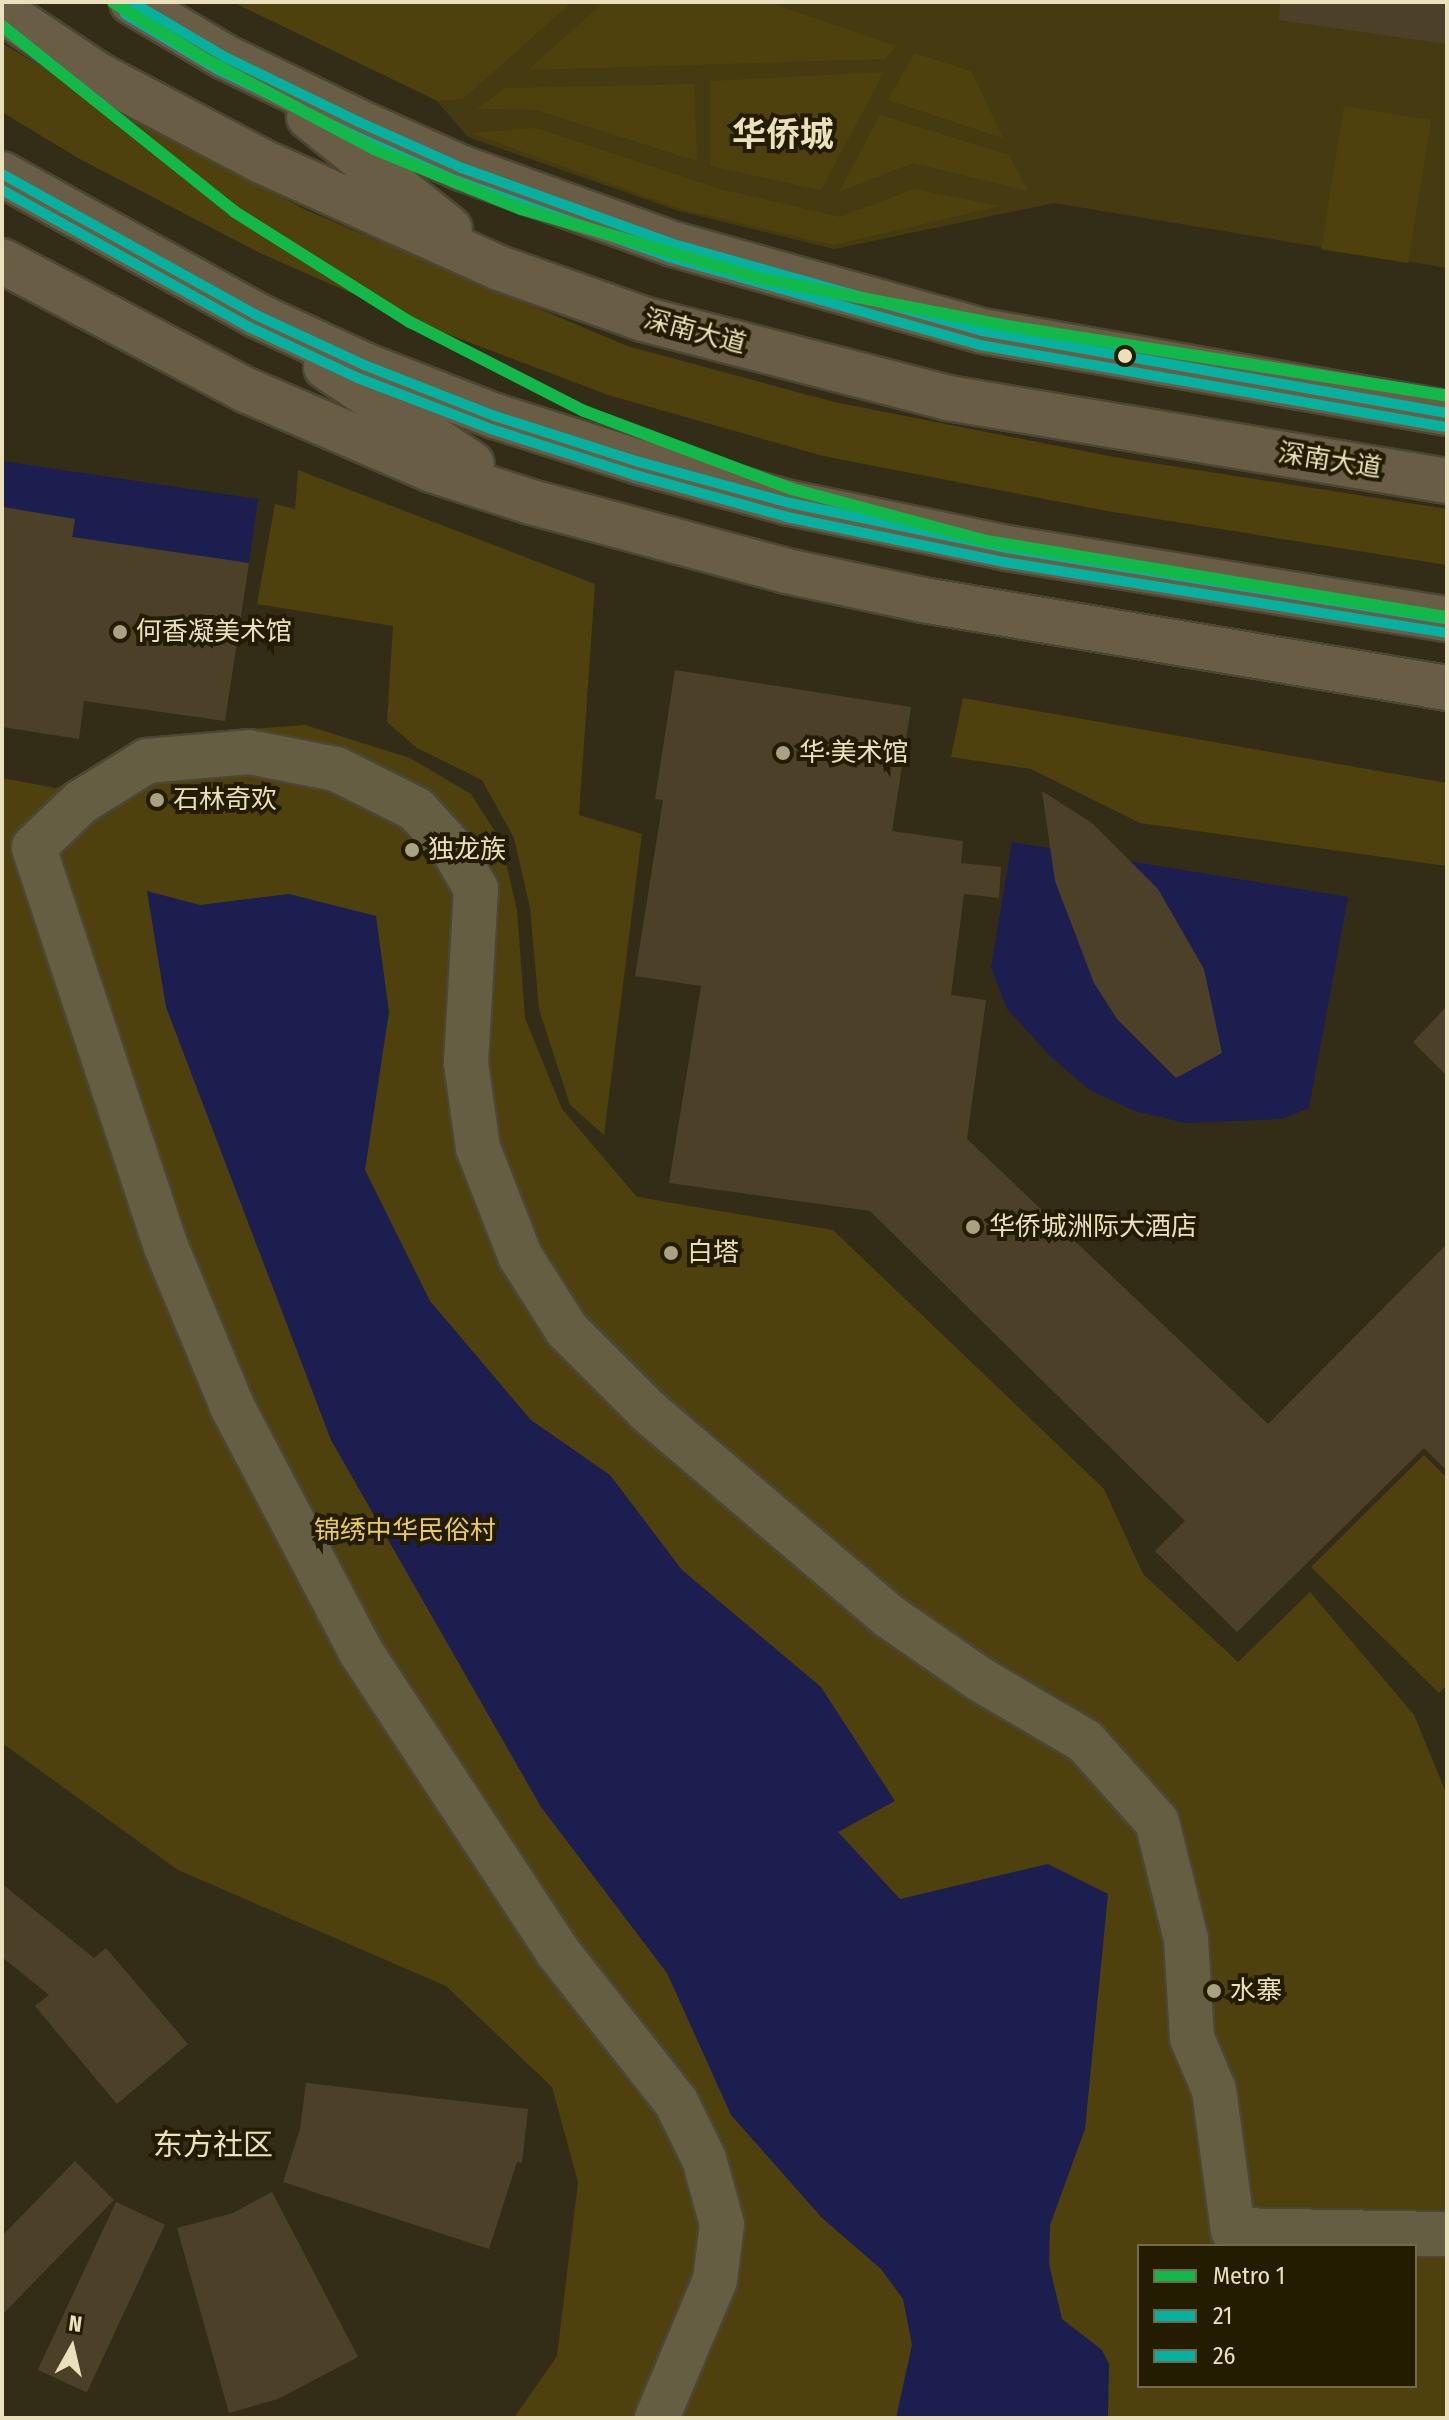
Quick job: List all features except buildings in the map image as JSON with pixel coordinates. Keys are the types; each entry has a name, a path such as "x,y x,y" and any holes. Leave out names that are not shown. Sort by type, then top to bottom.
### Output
{"main road":[{"path":"132,2 225,57 462,168 569,209 800,283 982,331 1447,413"},
{"name":"深南大道","path":"2,11 100,76 261,161 499,268 643,319 948,398 1447,481"},
{"path":"225,57 499,268"},
{"path":"2,174 256,315 364,365 495,416 790,503 1007,548 1447,619"},
{"path":"2,261 248,391 432,470 531,502 787,571 923,600 1447,688"},
{"path":"256,315 365,395 531,502"}],"street":[{"path":"657,2418 715,2280 722,2224 704,2159 676,2102 558,1952 360,1650 232,1406 166,1247 34,847 81,802 147,761 249,752 336,769 416,809 454,851 476,889 466,1063 478,1148 520,1256 567,1330 649,1412 890,1617 981,1680 1085,1741 1157,1822 1186,1939 1192,2038 1214,2090 1233,2230 1447,2234"}],"shaded area":[{"path":"233,2 1447,2 1447,268 1054,203 834,249 679,211 468,137 437,101"},
{"path":"2,461 258,499 249,563 73,537 75,519 2,507"},
{"path":"1012,842 1348,897 1309,1108 1282,1119 1185,1123 1135,1111 1088,1089 1050,1056 1007,1009 991,967"},
{"path":"147,891 200,905 289,894 376,916 389,1012 365,1170 430,1301 531,1420 610,1475 682,1570 821,1687 895,1801 838,1832 900,1899 1048,1864 1108,1894 1085,2129 1050,2225 1049,2264 1062,2319 1102,2350 1109,2364 1108,2418 896,2418 912,2345 903,2299 881,2269 822,2218 731,2115 667,1973 541,1807 331,1440 166,1007"}],"green space":[{"path":"233,2 572,2 463,99 438,101"},
{"path":"604,2 767,2 896,46 885,59 528,70"},
{"path":"2,43 101,103 306,210 627,346 834,402 1114,457 1447,509 1447,565 1107,511 823,456 608,395 421,324 260,253 78,158 2,112"},
{"path":"914,53 971,71 1003,138 888,100"},
{"path":"884,72 821,190 710,166 710,81"},
{"path":"694,84 697,161 536,110 477,109 506,88"},
{"path":"1344,106 1431,120 1408,263 1321,249"},
{"path":"880,115 1009,155 1028,191 913,163 839,192"},
{"path":"536,128 720,189 840,217 914,189 1000,206 833,245 681,209 471,133"},
{"path":"298,470 595,584 579,815 642,834 604,1135 570,1105 539,1009 530,908 514,838 482,780 417,748 387,722 393,626 257,604 275,504 295,509"},
{"path":"963,698 1447,783 1447,866 1140,823 1031,769 951,757"},
{"name":"锦绣中华民俗村","path":"305,725 410,758 471,794 501,841 517,910 525,1018 562,1109 637,1197 833,1230 1104,1489 1143,1574 1238,1662 1310,1592 1414,1715 1447,1795 1447,2418 514,2418 557,2356 578,2182 552,2087 446,1986 178,1870 2,1743 2,778 56,788 159,736"},
{"path":"1424,1455 1447,1478 1447,1685 1439,1693 1311,1567"}],"metro line":[{"name":"1","path":"113,2 205,59 374,149 521,209 758,278 1007,326 1447,396"},
{"name":"1","path":"2,26 235,212 410,322 584,411 792,489 986,541 1447,617"}],"transit line":[{"name":"21","path":"132,2 225,57 359,122 462,168 673,244 982,331 1447,413"},
{"name":"26","path":"125,14 219,70 353,135 457,181 669,257 980,345 1445,427"},
{"name":"21","path":"2,174 256,315 364,365 495,416 639,462 790,503 1007,548 1447,619"},
{"name":"26","path":"2,190 249,327 358,378 491,429 635,475 787,517 1004,562 1445,633"}],"place":[{"name":"何香凝美术馆","path":"120,632"},
{"name":"华·美术馆","path":"783,753"},
{"name":"石林奇欢","path":"157,800"},
{"name":"独龙族","path":"412,850"},
{"name":"华侨城洲际大酒店","path":"973,1227"},
{"name":"白塔","path":"671,1253"},
{"name":"水寨","path":"1214,1991"}],"district":[{"name":"华侨城","path":"783,135"},
{"name":"东方社区","path":"213,2145"}]}
